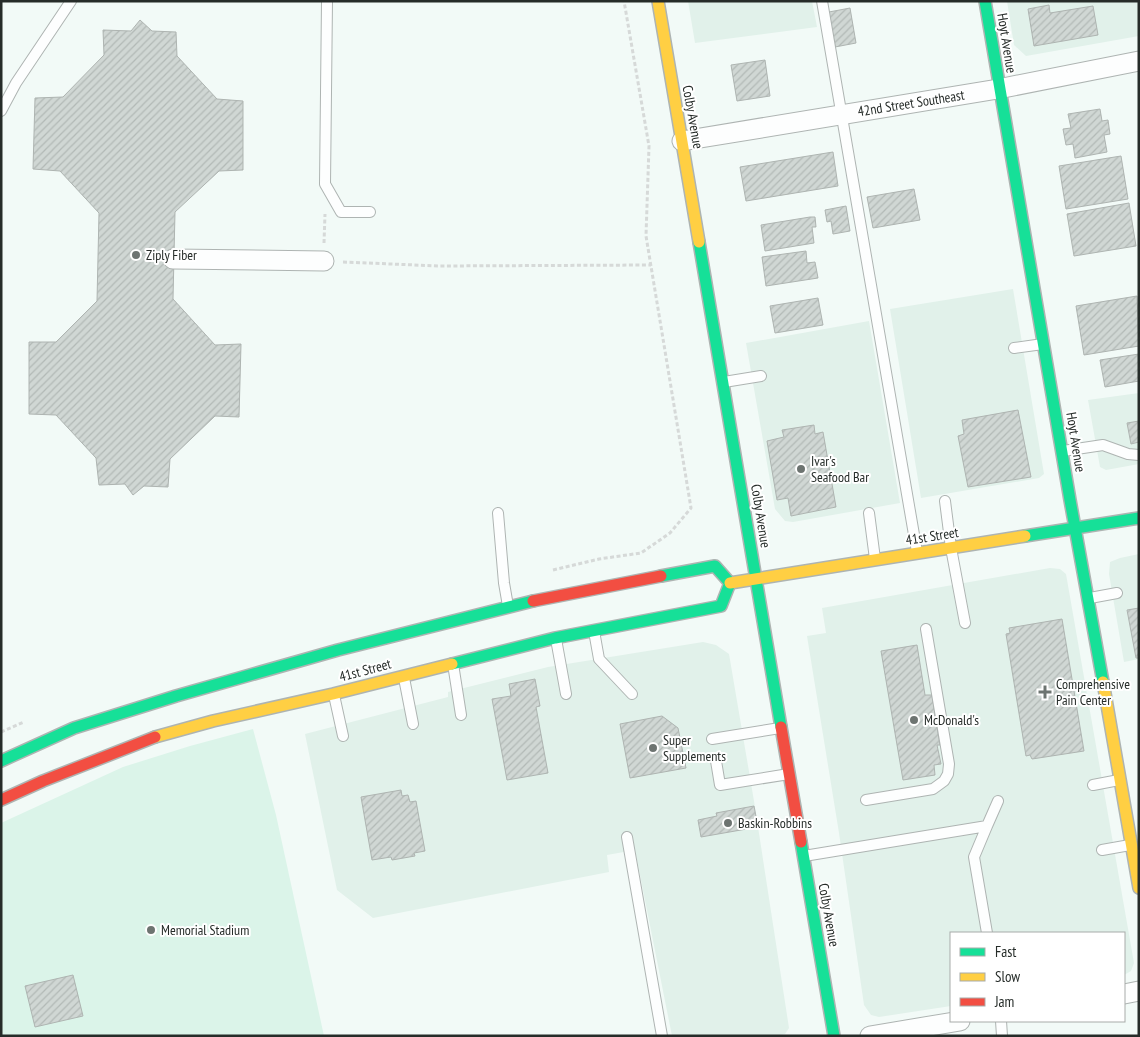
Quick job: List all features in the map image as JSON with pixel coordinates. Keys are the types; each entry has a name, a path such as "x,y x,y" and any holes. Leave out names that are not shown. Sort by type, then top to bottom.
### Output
{"main road":[{"name":"Colby Avenue","path":"658,1 834,1036"},
{"name":"Hoyt Avenue","path":"985,1 998,89 1063,451 1074,528 1139,888"},
{"name":"41st Street","path":"730,583 1139,518"},
{"name":"41st Street","path":"1,761 74,728 176,696 338,650 508,607 599,587 715,566 730,583"},
{"name":"41st Street","path":"1,800 150,738 213,721 333,694 556,638 721,606 730,583"}],"street":[{"name":"42nd Street Southeast","path":"682,141 998,89 1139,61"},
{"path":"174,259 324,261"},
{"path":"1125,994 1139,991"},
{"path":"870,1036 954,1022"}],"lane":[{"path":"1,111 16,83 71,1"},
{"path":"327,1 325,184 342,212 370,212"},
{"path":"822,1 917,553"},
{"path":"1014,348 1044,343"},
{"path":"723,382 761,376"},
{"path":"1063,451 1103,445 1128,454 1139,455"},
{"path":"945,501 951,548 965,623"},
{"path":"498,513 508,607"},
{"path":"869,513 875,560"},
{"path":"1088,598 1117,593"},
{"path":"866,800 933,789 944,781 948,774 949,764 926,629"},
{"path":"594,630 599,659 632,694"},
{"path":"556,638 566,694"},
{"path":"452,663 462,715"},
{"path":"403,676 413,724"},
{"path":"333,694 343,736"},
{"path":"712,739 782,728"},
{"path":"716,761 720,785 790,774"},
{"path":"1093,785 1120,780"},
{"path":"987,932 974,858 998,801"},
{"path":"804,856 987,826"},
{"path":"627,837 662,1036"},
{"path":"1102,850 1131,845"},
{"path":"1001,1022 1002,1036"}],"path":[{"path":"624,1 649,146 646,236 691,508"},
{"path":"325,184 324,261 439,266 651,265"}],"shaded area":[{"path":"688,1 812,1 817,27 695,43"},
{"path":"1007,1 1139,1 1139,36 1026,56 1014,45"},
{"path":"1013,289 1044,474 1039,478 921,498 890,309"},
{"path":"869,321 900,503 793,522 785,521 775,509 746,343"},
{"path":"1139,393 1139,464 1106,470 1100,467 1088,400"},
{"path":"1139,554 1139,659 1124,662 1109,574 1110,562"},
{"path":"1050,568 1060,569 1066,574 1134,963 1131,971 1125,974 1125,932 950,932 950,1006 879,1017 871,1015 864,1005 839,833 807,636 826,633 822,608"},
{"path":"703,642 716,645 729,654 789,1028 785,1034 775,1036 672,1036 635,850 607,855 609,872 373,918 337,890 305,734 448,697 448,692 548,667"}],"green space":[{"name":"Memorial Stadium","path":"253,729 276,815 324,1036 1,1036 1,823 123,767"}],"building":[{"path":"1049,5 1050,13 1093,6 1098,35 1034,46 1028,9"},
{"path":"850,8 856,43 835,47 829,12"},
{"name":"Ziply Fiber","path":"140,20 152,31 176,32 177,56 217,99 243,101 243,170 219,171 175,212 173,299 215,345 241,344 239,417 215,416 170,459 168,487 144,486 133,495 125,484 99,485 96,458 56,415 29,414 29,342 56,342 97,301 99,213 60,171 33,169 35,98 63,97 104,55 103,30 131,31"},
{"path":"765,60 770,96 737,101 731,65"},
{"path":"1100,109 1102,121 1108,120 1110,134 1104,135 1107,152 1075,158 1073,144 1066,145 1063,129 1071,128 1068,114"},
{"path":"833,152 838,186 746,201 740,167"},
{"path":"1121,156 1128,199 1066,209 1059,166"},
{"path":"914,189 920,220 873,228 867,197"},
{"path":"1129,203 1136,246 1074,256 1067,214"},
{"path":"846,206 850,231 833,234 831,221 827,222 825,210"},
{"path":"815,217 816,227 812,227 814,243 765,251 761,225"},
{"path":"806,251 807,263 815,262 818,278 766,286 762,257"},
{"path":"1137,296 1139,346 1084,355 1076,306"},
{"path":"818,298 823,325 775,333 770,306"},
{"path":"1139,354 1139,381 1105,387 1100,360"},
{"path":"1018,410 1031,477 968,487 958,436 964,434 962,420"},
{"path":"1139,421 1139,442 1131,444 1127,423"},
{"name":"Ivar's Seafood Bar","path":"814,425 815,434 823,432 836,507 791,516 788,498 777,500 767,441 784,437 782,430"},
{"path":"1139,608 1139,658 1136,658 1127,610"},
{"name":"Comprehensive Pain Center","path":"1062,619 1084,751 1032,759 1030,755 1026,756 1006,634 1010,633 1009,628"},
{"name":"McDonald's","path":"917,645 925,695 932,695 940,745 937,745 941,764 934,765 935,775 903,780 881,651"},
{"path":"535,679 540,706 536,707 548,773 507,780 492,699 511,696 509,684"},
{"name":"Super Supplements","path":"662,716 678,728 686,768 630,778 620,724"},
{"path":"401,790 402,796 408,795 410,802 416,801 425,851 414,853 415,856 392,860 391,857 372,860 361,797"},
{"name":"Baskin-Robbins","path":"754,806 758,827 701,837 698,820 717,816 716,813"},
{"path":"73,975 83,1016 35,1027 25,986"}],"traffic: fast":[{"path":"985,1 1103,682"},
{"path":"699,242 781,727"},
{"path":"1025,536 1139,518"},
{"path":"661,576 715,566 730,583"},
{"path":"452,664 555,638 721,606 730,583"},
{"path":"1,761 74,728 176,696 338,650 533,601"},
{"path":"801,842 834,1036"}],"traffic: slow":[{"path":"658,1 699,242"},
{"path":"730,583 1025,536"},
{"path":"155,737 213,721 333,694 452,664"},
{"path":"1103,682 1139,888"}],"traffic: jam":[{"path":"533,601 661,576"},
{"path":"781,727 801,842"},
{"path":"1,800 43,781 155,737"}],"place":[{"name":"Ziply Fiber","path":"136,255"},
{"name":"Ivar's Seafood Bar","path":"801,469"},
{"name":"Comprehensive Pain Center","path":"1045,692"},
{"name":"McDonald's","path":"914,720"},
{"name":"Super Supplements","path":"653,748"},
{"name":"Baskin-Robbins","path":"728,823"},
{"name":"Memorial Stadium","path":"151,930"}]}
